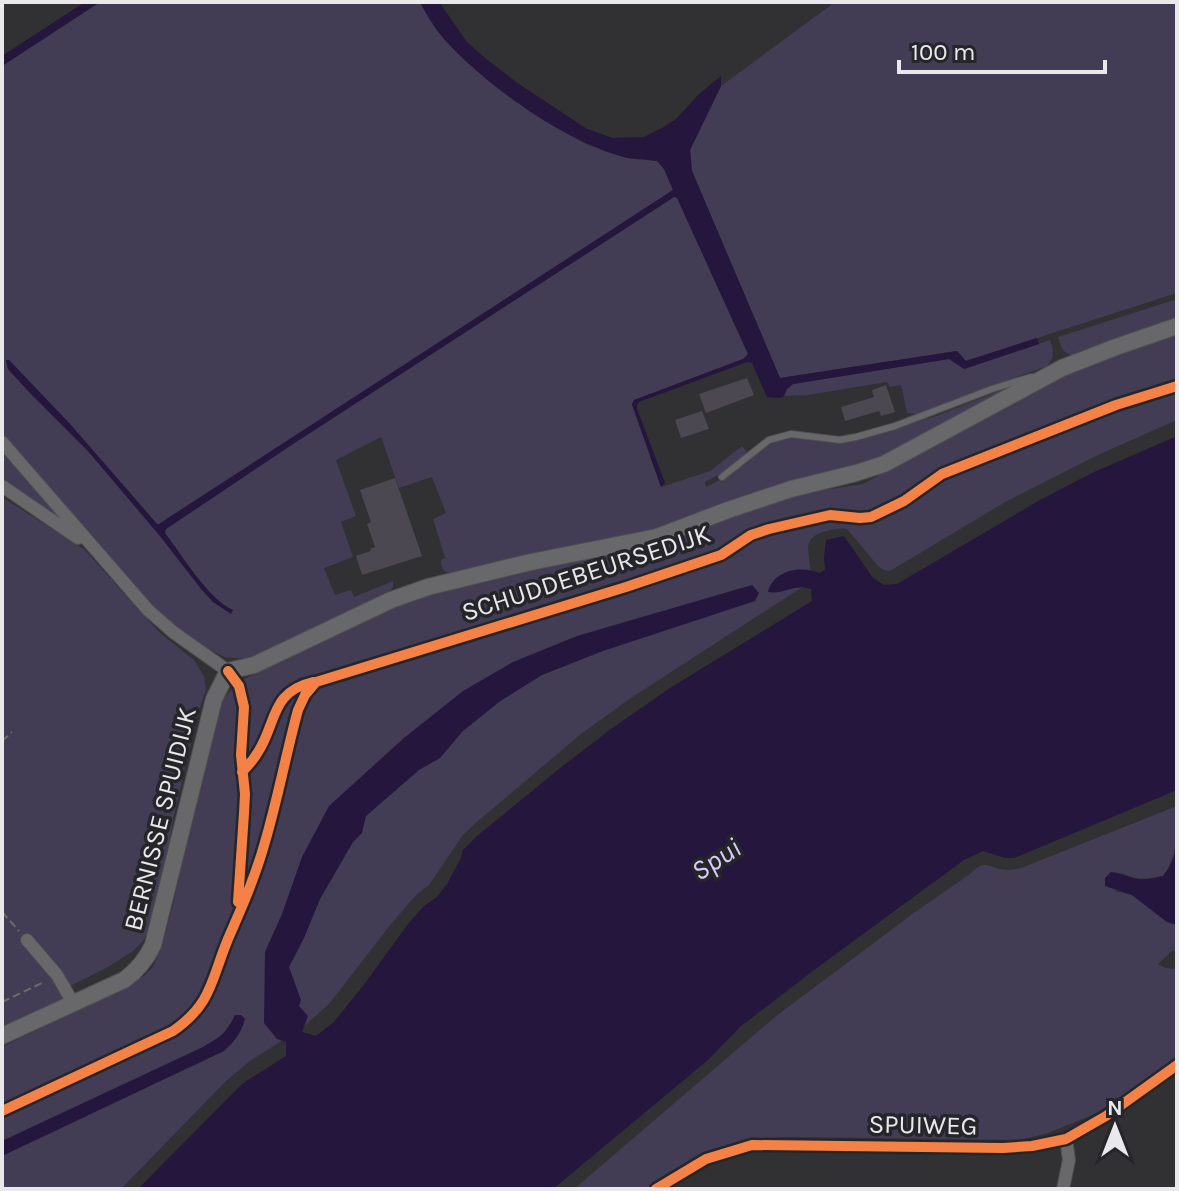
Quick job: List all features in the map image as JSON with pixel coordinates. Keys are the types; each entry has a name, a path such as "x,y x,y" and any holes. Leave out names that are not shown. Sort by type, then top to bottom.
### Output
{"street":[{"name":"SCHUDDEBEURSEDIJK","path":"228,671 254,665 391,600 428,587 531,562 657,537 791,489 884,464 1062,368 1177,326"},
{"path":"2,442 148,610 228,671"},
{"path":"2,486 93,549"},
{"name":"BERNISSE SPUIDIJK","path":"2,1036 124,980 147,958 153,945 214,699 228,671"},
{"path":"27,940 57,975 73,1003"},
{"name":"SPUIWEG","path":"656,1189 706,1159 752,1145 1003,1148 1066,1139 1106,1116 1177,1065"},
{"path":"1063,1189 1069,1160 1066,1139"}],"lane":[{"path":"722,477 769,440 791,434 840,440 856,437 1062,368"}],"path":[{"path":"2,741 12,732"},
{"path":"2,912 27,940"},
{"path":"2,1002 57,975"}],"shaded area":[{"path":"100,2 419,2 441,35 486,79 543,120 588,145 657,161 673,190 159,524 70,424 6,360 8,369 88,451 213,602 232,610 205,587 164,533 166,529 674,197 677,197 748,354 743,359 634,400 632,405 661,487 710,471 742,446 749,454 705,482 706,487 780,440 803,437 851,441 936,416 1021,382 882,458 652,532 455,575 444,571 441,565 441,560 445,558 433,519 446,513 432,477 399,488 381,437 336,460 356,516 341,522 353,557 324,568 335,595 351,590 354,597 393,581 393,587 386,596 265,652 247,658 227,658 205,648 153,608 2,435 2,66"},
{"path":"835,2 1177,2 1177,293 965,361 957,351 780,378 692,171 690,150 721,86"},
{"path":"1177,299 1177,321 1075,356 1065,352 1060,344 1058,337"},
{"path":"1177,334 1177,420 1007,501 890,571 878,566 847,529 817,535 808,546 810,576 807,584 628,700 581,734 478,821 463,835 429,885 391,924 329,1004 302,1028 250,1061 226,1081 121,1189 2,1189 2,1047 129,985 153,967 173,905 198,783 220,702 246,678 424,591 810,492 863,484 1062,373"},
{"path":"1050,340 1053,353 1047,366 922,414 907,413 901,385 890,387 887,382 784,396 793,384 949,359 964,369"},
{"path":"2,448 75,532 2,478"},
{"path":"2,497 84,549 159,632 194,660 204,676 206,689 196,719 151,926 143,941 108,967 70,986 82,1006 2,1038"},
{"path":"1177,806 1174,851 1163,876 1142,879 1122,873 1115,891 1132,895 1167,922 1177,925 1177,954 1173,950 1158,964 1166,968 1177,967 1177,1058 1095,1114 1048,1133 1020,1140 786,1137 755,1140 714,1150 684,1165 652,1189 574,1189 776,1016 979,867 1021,868"}],"water":[{"path":"85,2 100,2 2,66 2,56"},
{"path":"420,2 439,2 467,42 485,58 587,129 613,138 644,137 662,128 676,119 721,76 721,86 690,150 692,171 780,378 957,351 966,361 1037,338 1039,344 964,369 949,359 793,384 779,398 767,397 752,363 747,362 639,402 637,409 665,483 661,487 632,404 634,400 743,359 748,354 674,197 166,529 165,533 196,576 214,596 233,610 231,614 201,589 88,451 8,369 6,360 70,424 159,524 673,190 657,161 625,157 597,148 549,123 501,91 443,38"},
{"name":"Spui","path":"1177,436 1177,790 1014,858 983,851 964,860 741,1026 708,1060 553,1189 138,1189 242,1084 286,1056 286,1042 277,1039 264,1023 265,952 302,857 329,806 404,738 463,691 513,662 577,636 752,585 759,593 755,601 603,651 542,675 499,702 463,731 440,758 419,770 366,816 362,833 353,842 320,899 289,967 301,1000 299,1006 308,1016 302,1032 316,1036 334,1022 408,924 447,884 463,850 477,836 611,729 670,688 812,601 811,589 768,592 776,579 789,571 819,573 825,570 826,540 844,536 873,578 884,585 897,584 1040,500 1092,473"},
{"path":"1177,849 1177,925 1167,922 1132,895 1105,886 1105,878 1111,872 1141,879 1163,876"},
{"path":"235,1015 245,1019 237,1036 224,1051 2,1156 2,1141 203,1047 229,1027"}],"building":[{"path":"747,378 754,395 706,413 699,394"},
{"path":"886,385 895,412 881,416 879,411 845,421 841,407 874,397 872,390"},
{"path":"702,411 709,429 681,438 675,420"},
{"path":"395,478 422,556 362,575 356,556 375,547 367,524 371,522 360,490"}],"cycle path":[{"path":"2,1111 173,1031 196,1011 209,990 253,879 270,826 298,710 316,682 721,555 751,535 769,529 830,515 871,517 904,501 942,474 1116,405 1177,386"},
{"path":"228,671 239,686 244,707 241,755 245,794 238,902"},
{"path":"242,772 258,752 282,701 289,693 313,682"},
{"path":"656,1189 706,1159 752,1145 1003,1148 1066,1139 1106,1116 1177,1065"}]}
